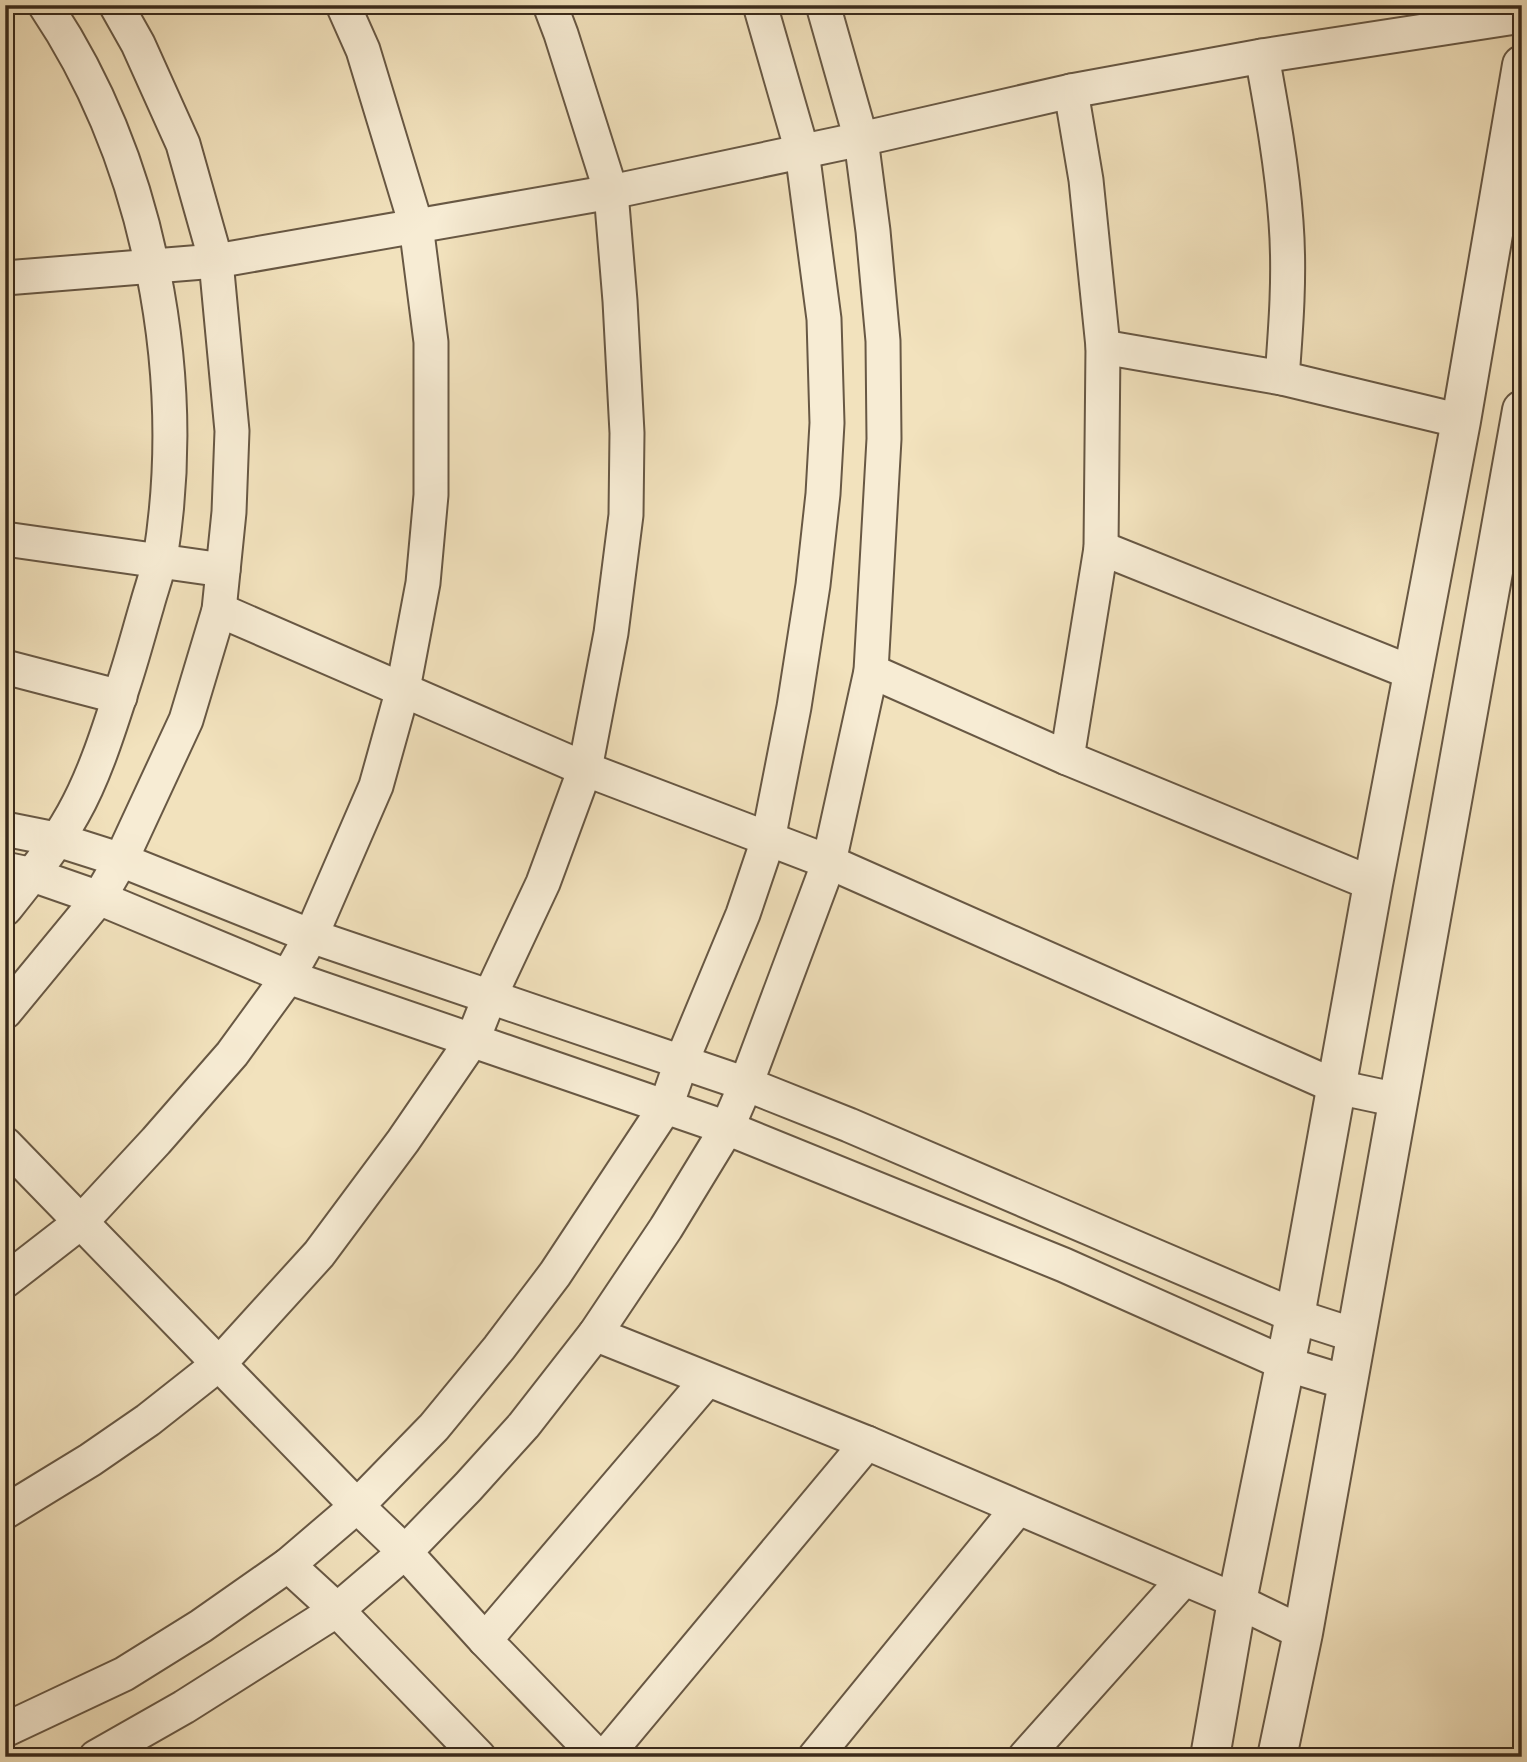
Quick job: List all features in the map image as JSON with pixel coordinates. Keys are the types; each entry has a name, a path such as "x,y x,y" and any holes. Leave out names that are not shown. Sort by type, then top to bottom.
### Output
{"street":[{"path":"5,909 19,872 55,839 72,816 89,782 120,697 159,560 169,458 169,388 161,325 135,200 109,128 69,41 45,5"},
{"path":"5,1012 99,898 121,860 186,720 219,610 229,512 232,431 216,261 183,144 138,44 116,5"},
{"path":"5,1280 81,1222 232,1054 288,977 311,936 376,786 403,689 423,583 431,495 431,342 416,225 363,50 343,5"},
{"path":"5,1513 90,1460 219,1364 319,1254 403,1141 473,1040 490,996 543,883 585,769 611,633 626,515 627,433 611,192 550,5"},
{"path":"5,1730 124,1674 201,1626 288,1565 357,1506 434,1427 499,1348 555,1274 666,1106 743,914 768,840 813,585 823,494 827,423 824,319 802,151 760,5"},
{"path":"96,1757 184,1707 337,1609 405,1552 524,1425 595,1334 666,1228 727,1128 746,1084 829,862 871,671 884,439 883,341 861,139 823,5"},
{"path":"8,272 151,268 216,261 611,192 1071,91 1262,56 1522,16"},
{"path":"1262,56 1280,155 1287,223 1288,293 1282,378"},
{"path":"1210,1757 1237,1601 1286,1364 1373,884 1415,674 1522,65"},
{"path":"1067,758 1101,548 1103,347 1086,180 1071,91"},
{"path":"1103,347 1282,378 1461,421"},
{"path":"1277,1757 1303,1633 1522,410"},
{"path":"5,539 223,570"},
{"path":"1101,548 1415,674"},
{"path":"219,610 585,769 829,862 1337,1087 1398,1100"},
{"path":"5,667 120,697"},
{"path":"871,671 1067,758 1373,884"},
{"path":"5,829 55,839 121,860 311,936 746,1084 849,1125 1295,1316 1357,1336"},
{"path":"19,872 99,898 288,977 727,1128 1064,1265 1286,1364 1348,1383"},
{"path":"5,1144 405,1552 598,1757"},
{"path":"595,1334 867,1443 1237,1601 1303,1633"},
{"path":"485,1640 707,1380"},
{"path":"605,1757 867,1443"},
{"path":"815,1757 1018,1508"},
{"path":"288,1565 337,1609 479,1757"},
{"path":"1026,1757 1184,1579"}]}
